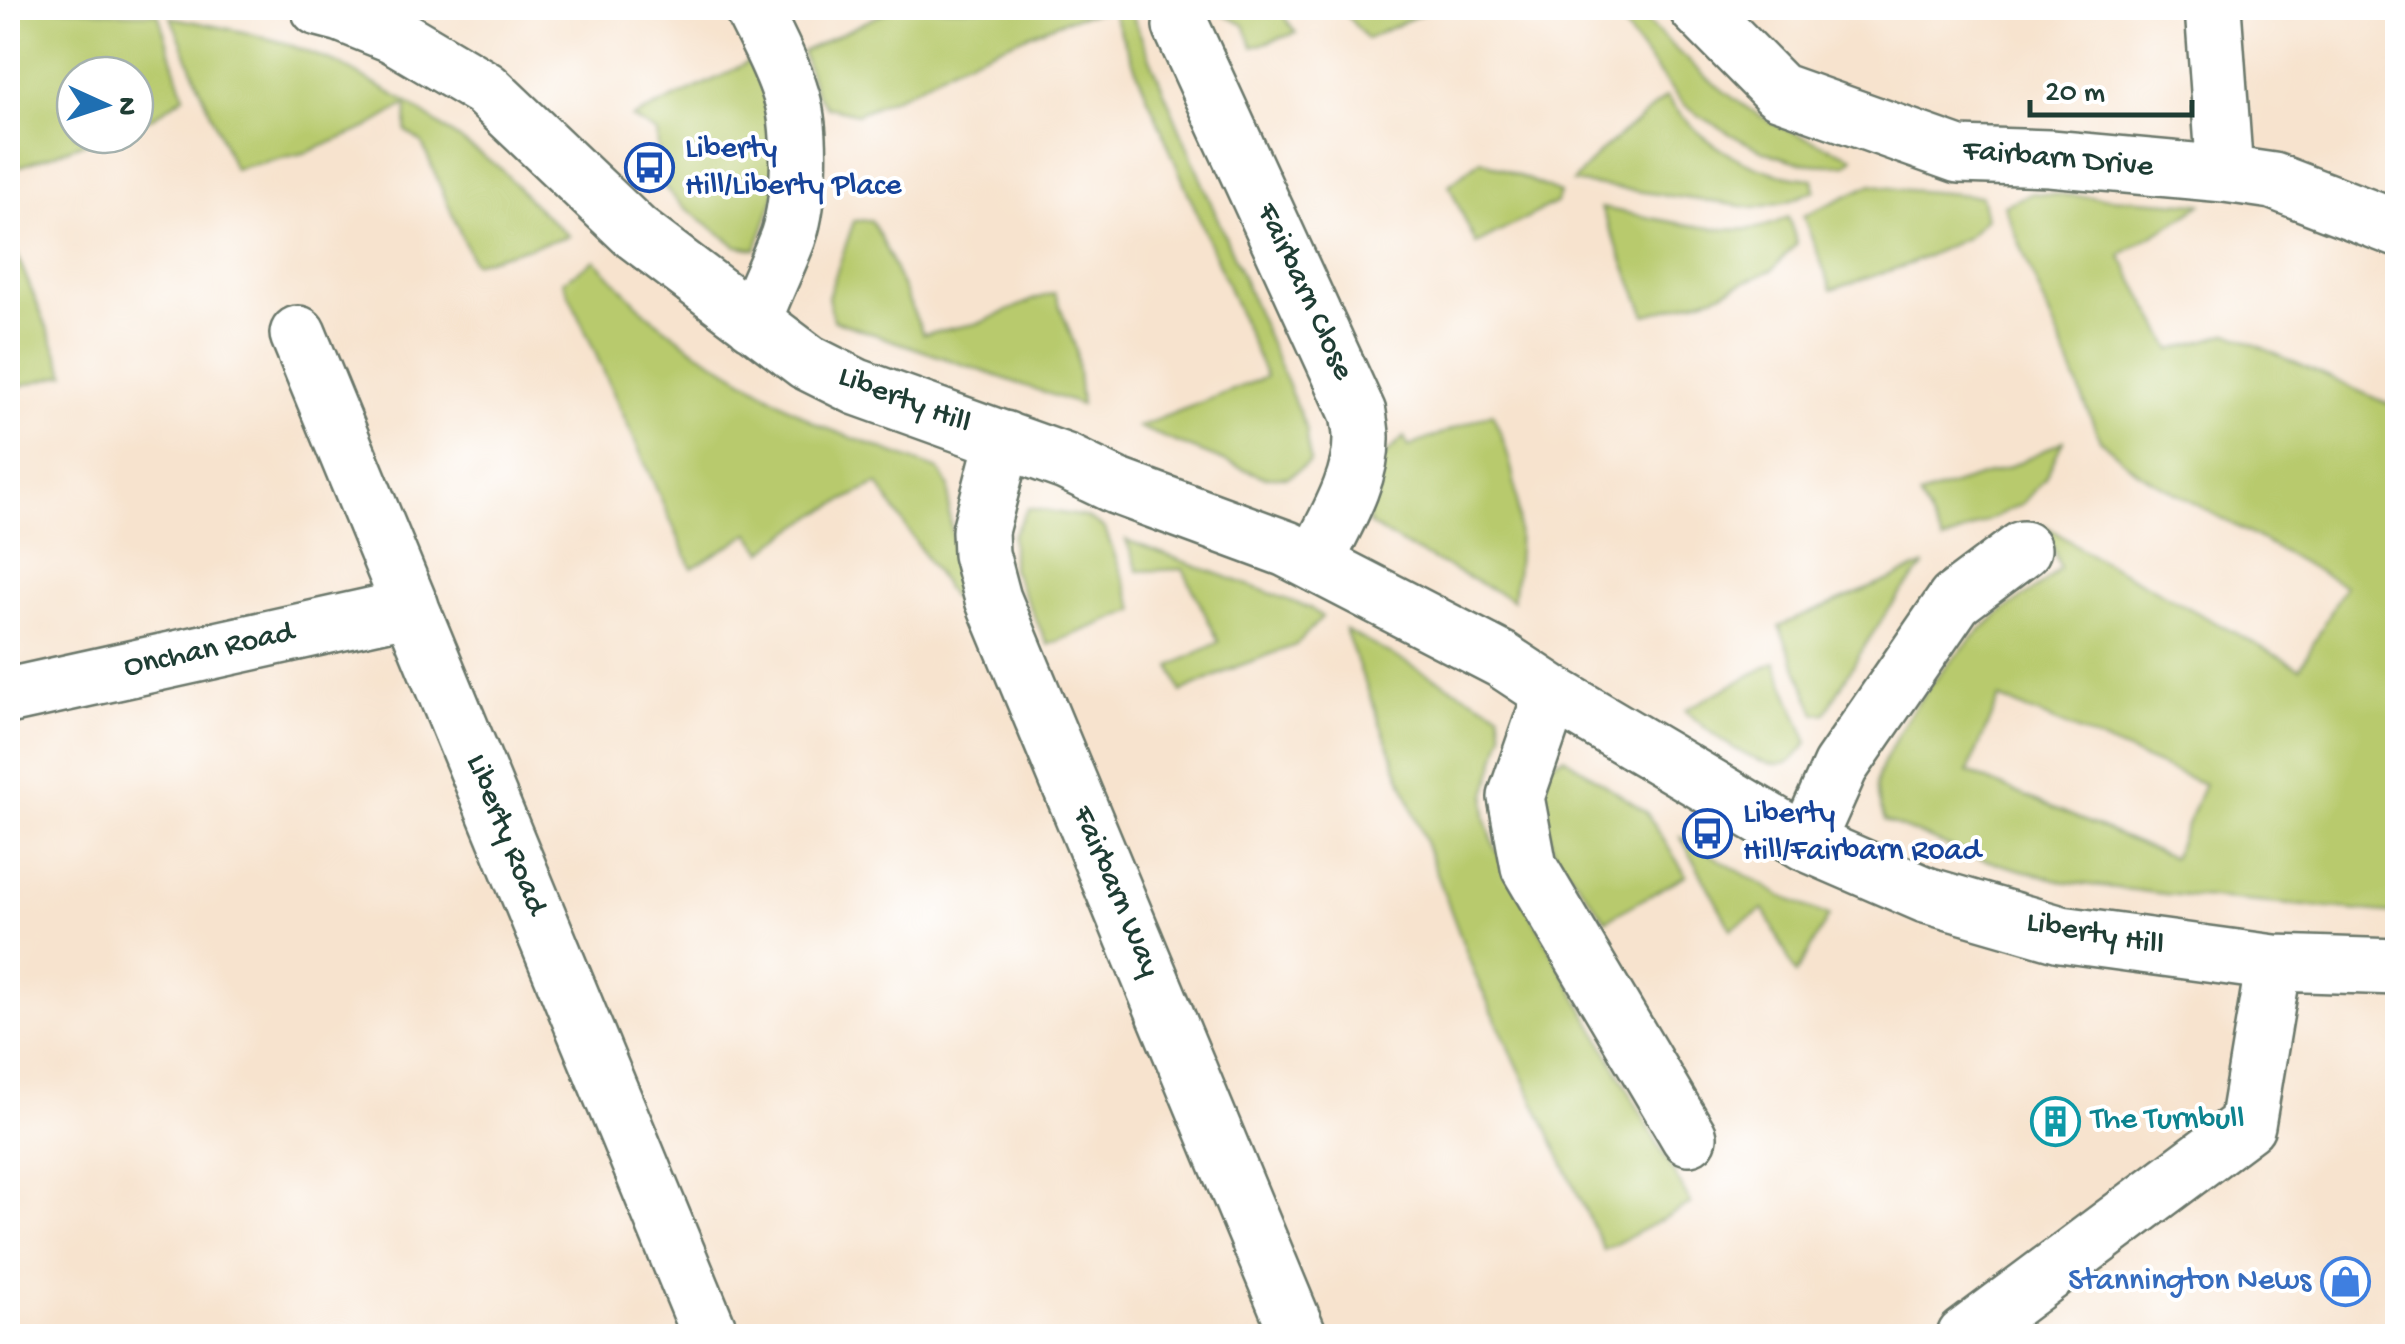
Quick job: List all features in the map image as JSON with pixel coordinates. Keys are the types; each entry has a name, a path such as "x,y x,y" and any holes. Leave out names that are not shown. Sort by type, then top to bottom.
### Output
{"street":[{"name":"Liberty Hill","path":"319,8 394,35 484,89 635,232 807,362 856,387 1066,462 1116,486 1288,549 1502,660 1806,844 1926,895 2062,934 2274,963 2398,967"},
{"path":"752,8 790,92 798,164 794,215 753,322"},
{"name":"Fairbarn Drive","path":"1697,8 1779,91 1959,155 2050,158 2272,181 2398,229"},
{"path":"2213,8 2225,174"},
{"name":"Fairbarn Close","path":"1181,26 1358,413 1362,436 1350,491 1315,563"},
{"name":"Liberty Road","path":"298,334 711,1336"},
{"name":"Fairbarn Way","path":"1004,439 980,531 981,554 994,599 1299,1336"},
{"path":"1806,844 1840,766 1955,600 2023,549"},
{"name":"Onchan Road","path":"8,696 411,607"},
{"path":"1552,693 1516,797 1528,867 1689,1138"},
{"path":"1965,1336 2246,1126 2274,963"}],"green space":[{"path":"8,8 158,13 184,96 155,116 155,55 55,55 55,154 8,171"},
{"path":"895,8 1129,8 1307,431 1310,462 1288,477 1264,477 1138,427 1266,377 1111,10 1065,20 955,65 912,90 857,114 827,107 816,94 802,52"},
{"path":"1209,8 1278,8 1296,33 1253,47 1244,25"},
{"path":"1340,8 1434,8 1367,39"},
{"path":"1611,8 1635,8 1696,68 1749,109 1787,130 1853,157 1847,164 1794,161 1745,142 1697,114 1672,91"},
{"path":"171,17 285,43 341,65 408,103 501,169 569,236 473,263 422,143 406,131 407,104 367,128 308,152 234,169"},
{"path":"753,59 790,152 756,249 737,246 681,205 660,182 657,133 632,118"},
{"path":"1666,97 1696,130 1730,154 1770,171 1813,179 1815,190 1789,201 1755,208 1573,182 1598,154"},
{"path":"1481,160 1560,193 1557,202 1476,244 1449,185"},
{"path":"1872,184 1981,196 1986,218 1968,237 1912,263 1832,290 1803,216"},
{"path":"2032,193 2201,204 2120,255 2172,350 2229,333 2397,408 2397,914 2066,882 1978,858 1885,821 1877,793 1878,776 1920,699 1977,634 2060,568 2046,526 2091,555 2300,668 2345,586 2137,472 2100,440 2004,205","holes":["1999,698 2204,784 2173,858 1968,772"]},
{"path":"1601,208 1734,230 1760,228 1788,217 1797,243 1772,270 1716,295 1646,315"},
{"path":"871,220 923,334 980,323 1055,293 1076,349 1081,405 833,320 828,297 854,221"},
{"path":"8,233 66,374 8,389"},
{"path":"595,260 648,315 692,348 818,425 939,470 949,487 954,546 986,650 878,484 818,514 763,552 750,533 692,568 563,281"},
{"path":"1492,413 1509,460 1518,505 1513,600 1369,524 1366,505 1385,455 1404,437 1409,447"},
{"path":"2063,441 2045,478 2023,503 1943,542 1919,496 2007,468"},
{"path":"1028,508 1086,517 1105,529 1135,610 1048,645 1012,569 1012,536"},
{"path":"1126,540 1310,608 1322,617 1296,645 1181,692 1171,666 1219,642 1183,569 1138,571"},
{"path":"1925,565 1883,617 1826,713 1816,714 1779,626"},
{"path":"1345,630 1499,712 1503,734 1486,795 1485,817 1495,848 1691,1204 1604,1250 1475,975"},
{"path":"1775,662 1808,743 1791,761 1779,764 1735,749 1685,710"},
{"path":"1564,757 1646,812 1686,875 1606,920 1553,850 1542,805 1548,764"},
{"path":"1681,837 1783,897 1829,916 1796,974 1764,909 1731,929"}],"place":[{"name":"Liberty Hill/Liberty Place","path":"650,168"},
{"name":"Liberty Hill/Fairbarn Road","path":"1708,833"},
{"name":"The Turnbull","path":"2056,1121"},
{"name":"Stannington News","path":"2346,1282"}]}
